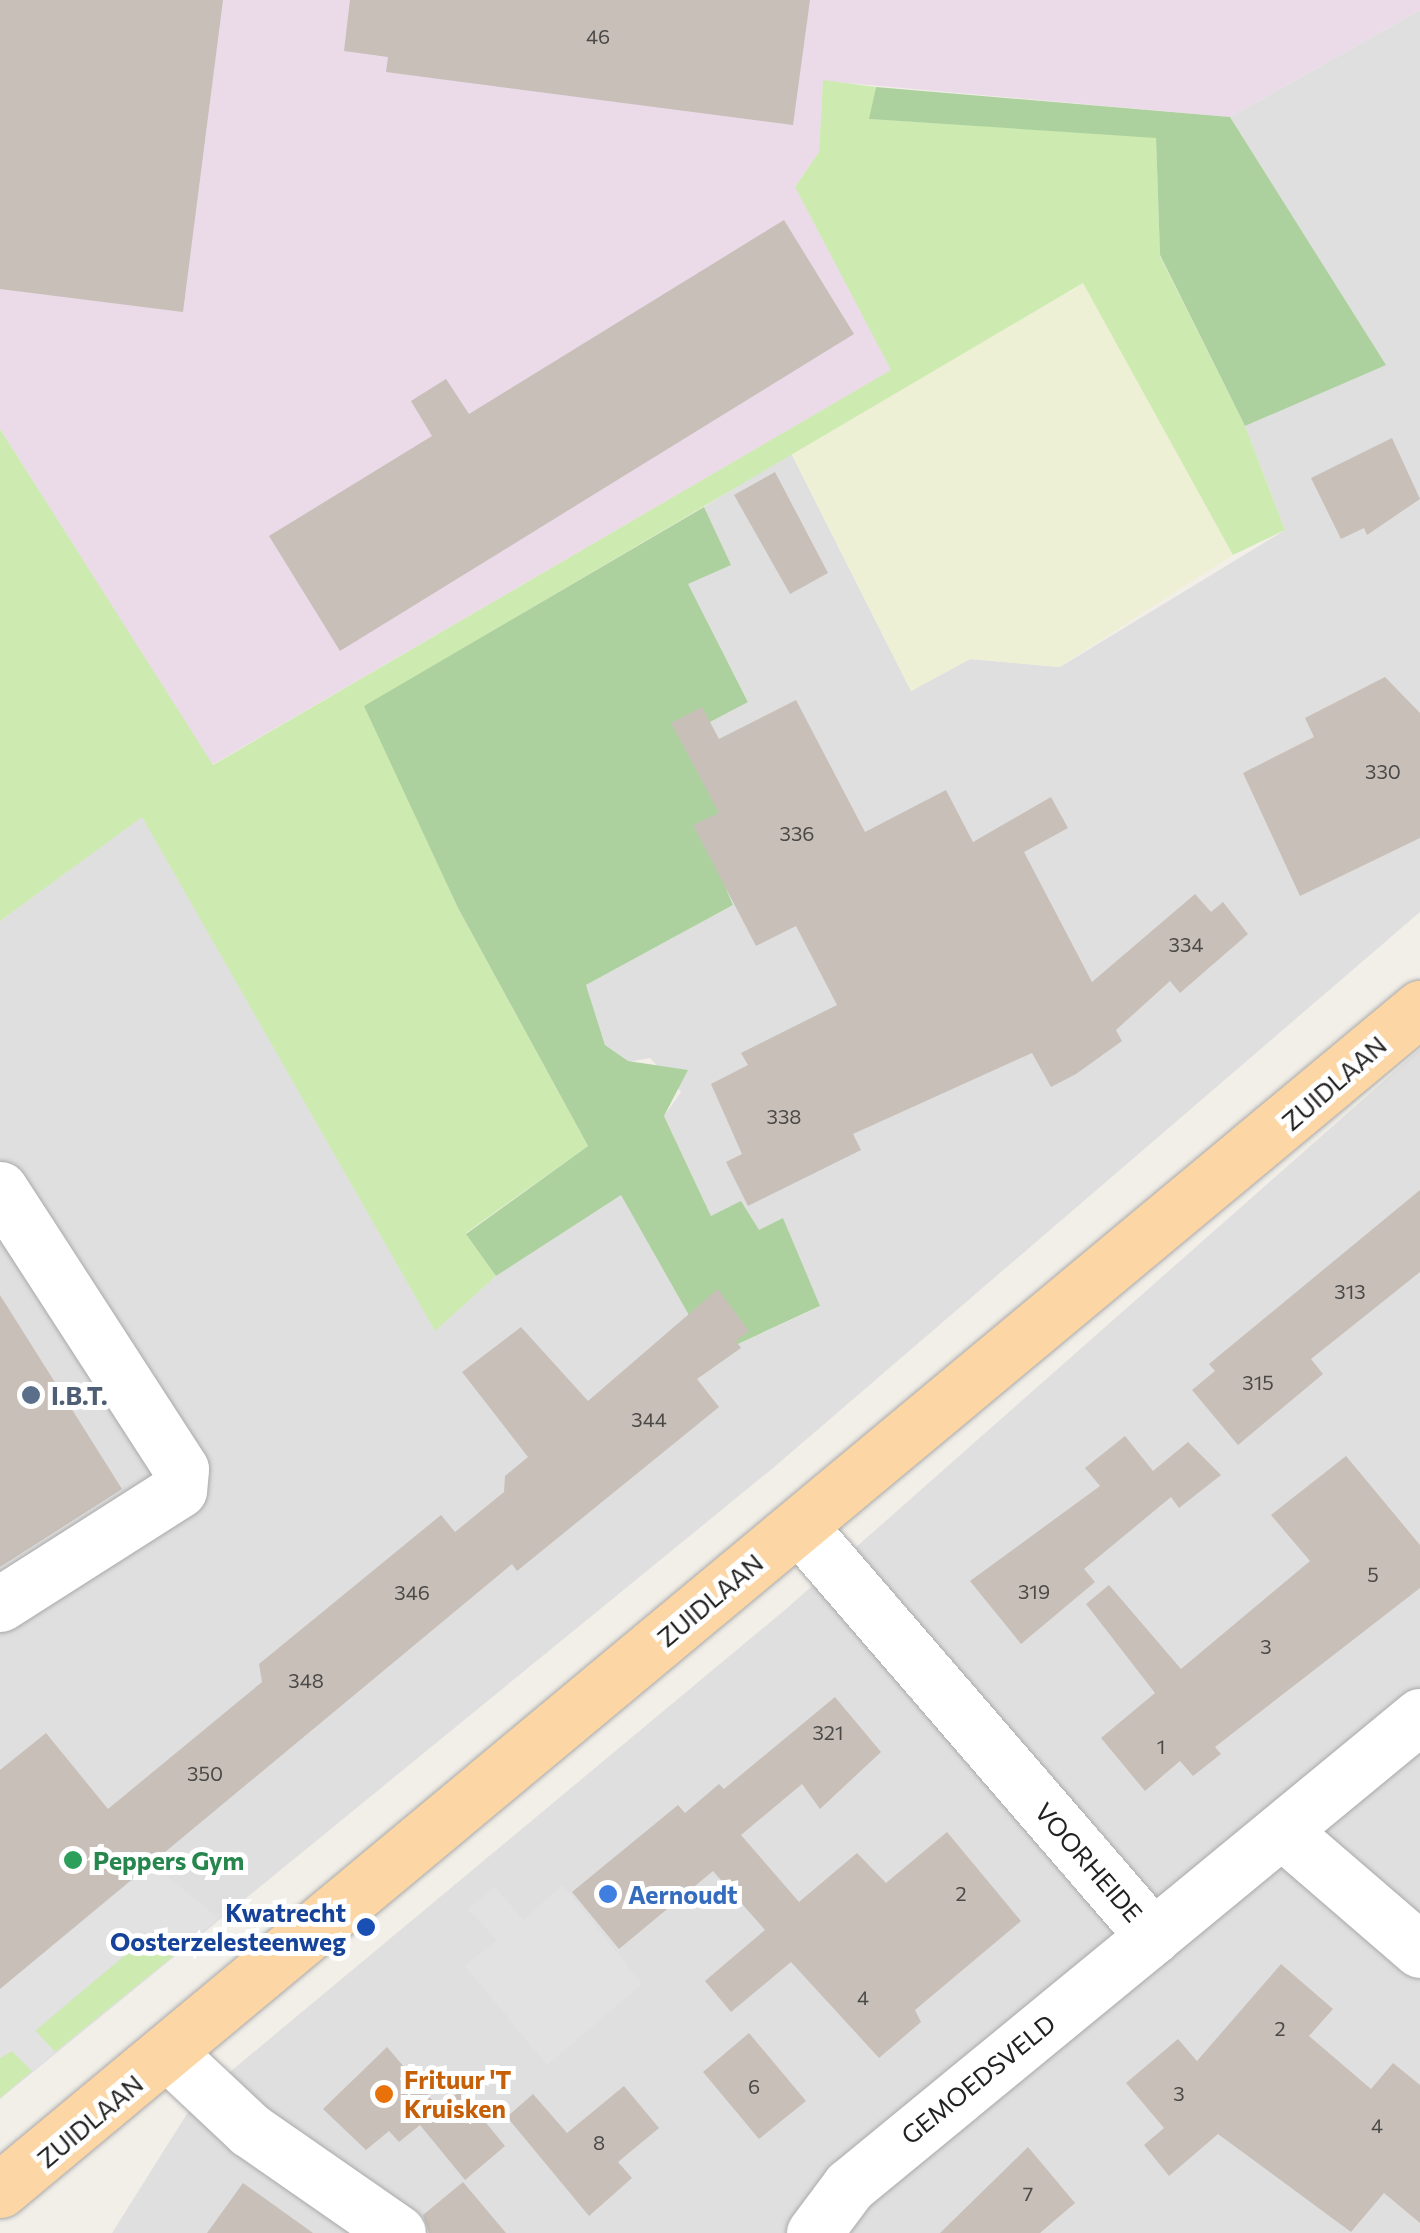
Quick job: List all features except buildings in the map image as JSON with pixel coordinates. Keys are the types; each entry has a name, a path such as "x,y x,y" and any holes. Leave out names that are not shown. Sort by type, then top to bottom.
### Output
{"main road":[{"name":"ZUIDLAAN","path":"0,2190 170,2055 1420,1008"}],"street":[{"path":"0,1190 182,1469 179,1490 0,1604"},
{"name":"VOORHEIDE","path":"798,1526 1153,1936 1420,1716"},
{"path":"1282,1831 1420,1950"},
{"name":"GEMOEDSVELD","path":"814,2233 849,2186 1153,1936"},
{"path":"170,2055 250,2130 398,2233"}],"shaded area":[{"path":"0,0 1420,0 1420,10 1230,117 823,81 819,152 795,187 892,370 212,765 0,429"},
{"path":"1420,10 1420,912 773,1468 0,2099 0,921 142,816 435,1330 496,1276 621,1194 712,1356 819,1307 783,1218 759,1231 711,1216 664,1116 681,1092 650,1058 628,1062 605,1045 586,985 733,905 708,848 686,733 748,701 687,583 730,565 704,507 791,453 911,691 970,659 1060,667 1285,530 1245,426 1385,364 1230,117"},
{"path":"1420,1049 1420,2233 112,2233 195,2101 786,1609"},
{"path":"141,1854 218,1918 177,1953 155,1930 35,2030 55,2052 32,2071 12,2051 0,2058 0,1989 150,1866"},
{"path":"563,1885 642,1984 547,2065 465,1966 497,1940 468,1909 495,1887 523,1920"}],"green space":[{"path":"823,80 876,87 870,119 1156,137 1160,256 1245,426 1285,530 1233,555 1083,283 365,706 458,908 588,1146 466,1233 496,1276 435,1331 142,817 0,921 0,429 213,765 891,370 795,187 819,152"},
{"path":"876,87 1230,117 1386,365 1245,426 1160,255 1156,138 869,119"},
{"path":"1084,283 1233,555 1059,667 970,659 911,691 791,453"},
{"path":"704,507 731,565 688,584 748,702 687,734 739,834 709,848 733,905 586,985 605,1045 628,1061 688,1070 664,1116 711,1216 741,1201 759,1230 783,1218 820,1306 712,1356 621,1195 496,1276 466,1234 588,1146 458,908 364,706"},
{"path":"155,1930 177,1953 55,2052 35,2031"},
{"path":"12,2051 32,2071 0,2098 0,2058"}],"place":[{"name":"I.B.T.","path":"31,1395"},
{"name":"Peppers Gym","path":"73,1860"},
{"name":"Aernoudt","path":"608,1894"},
{"name":"Kwatrecht Oosterzelesteenweg","path":"366,1927"},
{"name":"Frituur 'T Kruisken","path":"384,2094"}]}
